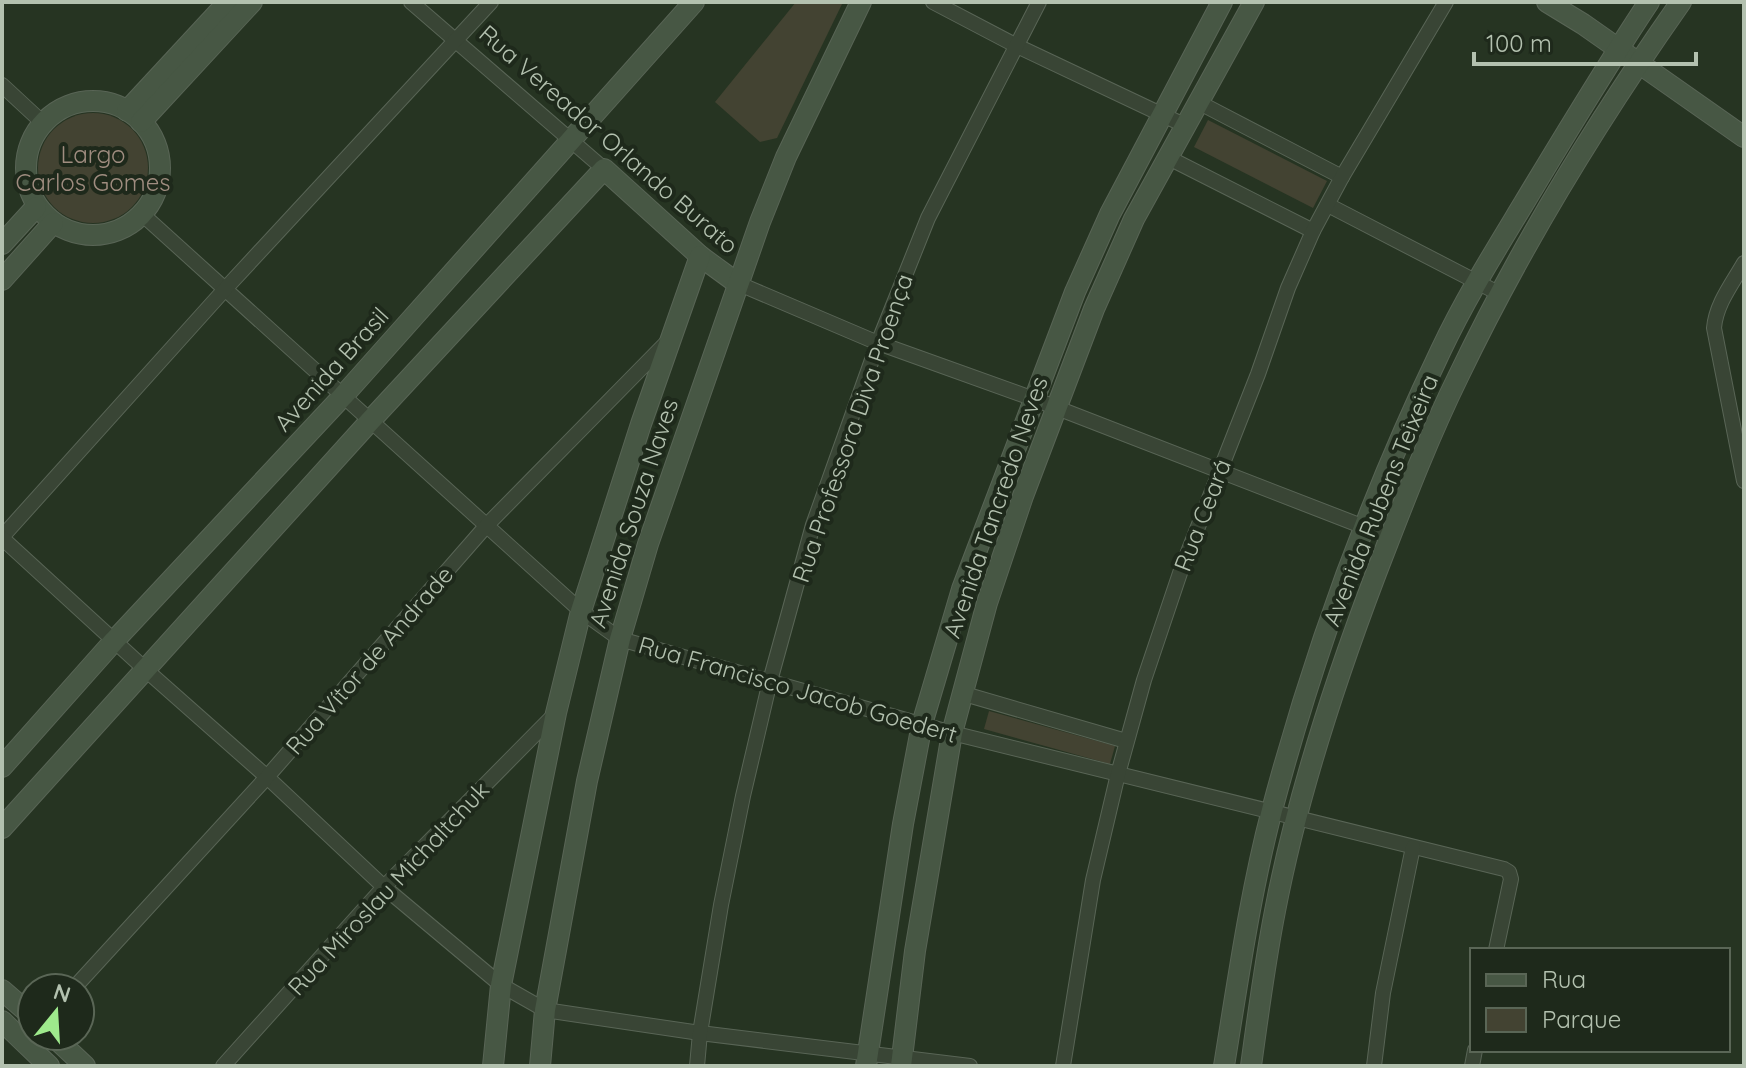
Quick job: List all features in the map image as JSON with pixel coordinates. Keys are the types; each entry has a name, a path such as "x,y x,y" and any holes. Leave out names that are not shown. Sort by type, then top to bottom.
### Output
{"street":[{"path":"134,116 228,2"},
{"path":"134,116 252,2"},
{"name":"Rua Vereador Orlando Burato","path":"411,2 700,256 737,283"},
{"path":"491,2 226,288 2,537 384,887 501,985 545,1010 867,1061 970,1066"},
{"name":"Avenida Brasil","path":"2,767 114,641 343,396 694,2"},
{"name":"Avenida Souza Naves","path":"540,1066 545,1010 587,781 620,639 648,544 737,283 786,157 861,2"},
{"path":"933,2 1015,45 1184,125"},
{"name":"Rua Professora Diva Proença","path":"697,1066 721,905 770,681 813,525 878,343 928,218 1039,2"},
{"name":"Avenida Tancredo Neves","path":"867,1061 903,824 922,724 962,589 1080,279 1110,214 1222,2"},
{"name":"Avenida Tancredo Neves","path":"902,1062 915,951 952,733 996,576 1055,407 1099,296 1134,219 1254,2"},
{"name":"Rua Ceará","path":"1063,1066 1093,880 1118,774 1181,570 1258,374 1288,288 1313,231 1446,2"},
{"path":"1547,2 1744,137"},
{"name":"Avenida Rubens Teixeira","path":"1224,1066 1253,893 1272,812 1318,654 1364,527 1403,431 1476,282 1649,2"},
{"name":"Avenida Rubens Teixeira","path":"1251,1066 1275,910 1297,816 1342,663 1390,537 1458,377 1500,294 1637,64 1681,2"},
{"path":"2,85 43,123"},
{"path":"84,102 107,102 134,116 153,138 159,157 157,187 142,214 127,226 109,233 90,235 70,232 53,223 36,207 26,177 26,157 32,139 43,123 61,109 84,102"},
{"path":"1198,102 1342,177"},
{"path":"1167,157 1313,231"},
{"path":"2,828 371,420 604,169"},
{"path":"1328,205 1500,294"},
{"path":"2,244 36,207"},
{"name":"Rua Francisco Jacob Goedert","path":"142,214 581,611 620,639 952,733 1504,869 1511,879 1496,948"},
{"path":"2,280 53,223"},
{"name":"Avenida Souza Naves","path":"493,1066 501,985 556,713 581,611 700,256"},
{"path":"1744,263 1724,297 1715,317 1714,328 1744,481"},
{"path":"737,283 878,343 1034,399 1390,537"},
{"name":"Rua Vítor de Andrade","path":"89,972 267,777 487,525 670,339"},
{"name":"Rua Francisco Jacob Goedert","path":"961,693 1126,741"},
{"name":"Rua Miroslau Michaltchuk","path":"223,1066 384,887 556,713"},
{"path":"1374,1066 1383,993 1413,847"},
{"path":"70,1052 85,1066"}],"green space":[{"path":"796,2 843,2 777,138 760,142 715,102"},
{"name":"Largo Carlos Gomes","path":"93,113 114,118 132,129 143,147 148,168 143,189 132,207 114,218 93,223 72,218 54,207 43,189 38,168 43,147 54,129 72,118"},
{"path":"1208,120 1327,181 1313,208 1194,147"},
{"path":"989,711 1115,746 1110,764 984,729"}]}
